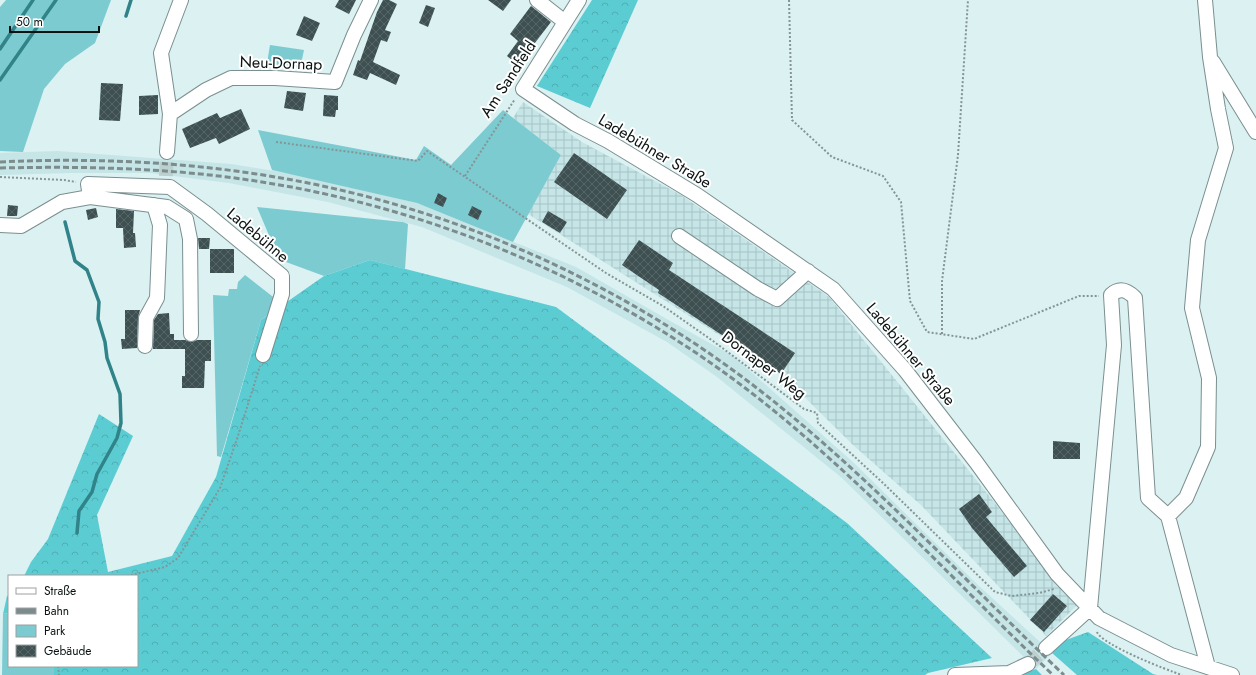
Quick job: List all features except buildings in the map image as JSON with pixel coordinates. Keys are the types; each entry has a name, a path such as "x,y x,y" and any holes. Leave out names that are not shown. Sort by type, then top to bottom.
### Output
{"street":[{"path":"167,152 170,114 161,52 181,0"},
{"name":"Neu-Dornap","path":"170,114 206,90 231,78 275,78 335,82 354,35 371,0"},
{"path":"537,0 565,22"},
{"name":"Am Sandfeld","path":"523,88 579,0"},
{"path":"1168,516 1186,498 1208,446 1209,378 1192,308 1198,240 1226,148 1210,57 1205,0"},
{"path":"1210,57 1256,132"},
{"name":"Ladebühner Straße","path":"523,88 575,124 608,141 697,195 833,289 905,370 976,462 1057,574 1094,613 1171,655 1232,675"},
{"name":"Ladebühne","path":"0,225 21,226 62,202 89,190 166,181 170,187 207,214 282,276 282,294 263,355"},
{"name":"Ladebühne","path":"89,190 167,207 186,220 190,239 191,334"},
{"path":"145,346 146,318 158,298 160,225 154,205"},
{"path":"679,236 758,289 777,299 808,271"},
{"path":"1046,648 1094,613 1114,345 1111,295 1116,291 1124,290 1135,298 1148,498 1168,516 1208,667"},
{"path":"955,675 1009,673 1028,664"}],"path":[{"path":"789,0 792,120 832,157 883,176 902,202 910,301 927,332 974,339 1079,296 1111,295"},
{"path":"942,334 942,281 958,155 968,0"},
{"name":"Am Sandfeld","path":"465,176 523,88"},
{"path":"276,142 418,161 427,151 465,176"},
{"name":"Dornaper Weg","path":"465,176 606,273 669,311 713,341 804,409 817,412 818,423 883,483 995,592 1012,596 1039,593 1068,585"},
{"path":"0,177 64,180 89,190"},
{"path":"131,575 165,567 178,558 220,488 263,355"},
{"path":"1094,613 1098,636 1158,667 1182,675"}],"shaded area":[{"path":"523,102 582,142 681,195 829,297 1077,605 1046,636 921,505 853,445 781,374 528,214 561,155 513,118"},
{"path":"58,151 231,164 305,176 417,203 576,267 733,356 853,462 978,585 1052,653 1036,669 842,478 717,377 667,342 567,287 422,227 328,202 229,183 150,173 0,175 0,153"}],"green space":[{"path":"6,0 111,0 95,43 65,64 44,89 23,152 0,151 0,7"},
{"path":"592,0 638,0 590,108 537,86"},
{"path":"270,45 304,50 300,69 267,63"},
{"path":"503,110 561,155 513,242 417,203 272,170 258,130 416,160 424,146 451,165"},
{"path":"257,207 403,222 408,224 405,269 370,260 324,276 286,262 271,240"},
{"path":"370,260 556,307 847,523 992,658 928,673 925,675 54,675 54,667 138,667 138,575 24,575 31,562 48,539 99,414 133,436 97,515 108,572 172,556 216,477 261,320 324,276"},
{"path":"245,275 277,300 275,310 261,320 221,457 217,456 213,295 228,296 229,289 237,289 238,282"},
{"path":"7,596 8,613 3,614"},
{"path":"8,613 8,667 54,667 54,675 2,675 3,614"},
{"path":"1088,632 1153,674 1157,675 1077,675 1052,653 1063,641"},
{"path":"1036,669 1042,675 1016,675"}],"waterway":[{"path":"0,49 33,0"},
{"path":"0,80 56,0"},
{"path":"126,16 131,0"},
{"path":"65,222 75,261 87,270 99,302 98,319 105,342 107,358 120,394 121,423 117,438 97,474 92,492 79,511 77,533"}],"tunnel":[{"path":"166,176 167,152"},
{"path":"1028,664 1046,648"}],"railway":[{"path":"0,162 79,160 157,163 235,171 313,184 375,199 436,217 496,239 555,265 613,294 668,326 721,362 772,400 848,465 921,534 1064,675"},
{"path":"0,168 65,167 131,169 229,177 262,182 333,196 403,214 472,237 539,265 604,297 667,334 727,374 784,419 887,512 1053,675"}]}
